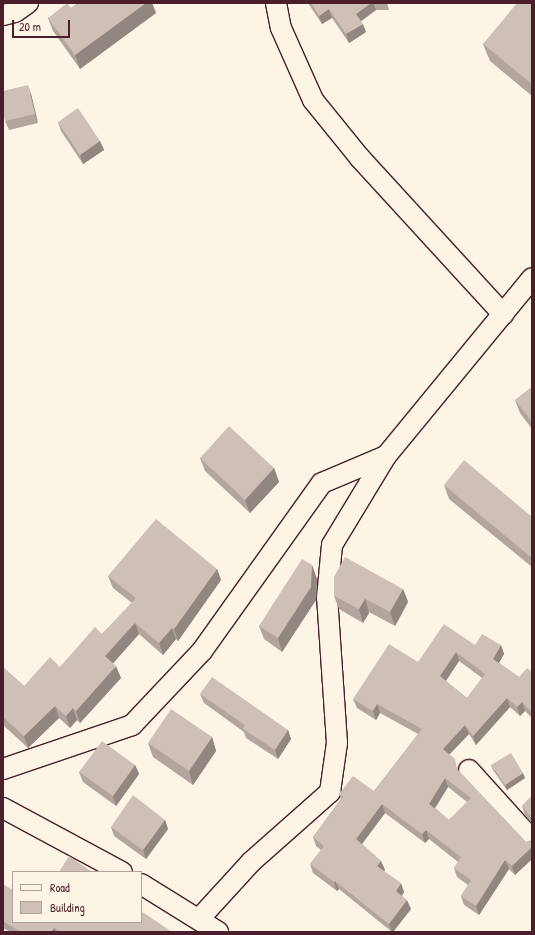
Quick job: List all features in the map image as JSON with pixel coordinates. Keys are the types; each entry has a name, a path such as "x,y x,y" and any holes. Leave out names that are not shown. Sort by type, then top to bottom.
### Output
{"street":[{"path":"3,15 15,12 28,3"},
{"path":"276,3 281,28 313,100 360,158 503,314"},
{"path":"199,919 251,862 330,792 337,743 327,598 332,545 386,456 532,278"},
{"path":"3,769 132,724 202,651 322,484 386,456"},
{"path":"469,770 532,840"},
{"path":"3,808 120,871"},
{"path":"142,885 199,919 217,932"}],"building":[{"path":"67,3 71,8 78,3 146,3 75,55 48,18"},
{"path":"311,3 371,3 356,14 363,24 346,34 329,9 319,16"},
{"path":"517,3 532,3 532,84 483,44"},
{"path":"28,85 35,114 5,121 3,112 3,91"},
{"path":"78,108 100,141 80,155 58,122"},
{"path":"532,387 532,422 515,400"},
{"path":"229,426 274,468 245,500 200,458"},
{"path":"464,460 532,517 532,558 444,485"},
{"path":"156,519 217,569 174,629 172,628 159,643 135,623 105,656 116,666 76,711 73,708 66,716 55,706 24,736 3,717 3,667 24,686 50,657 60,667 95,627 102,634 136,598 108,576"},
{"path":"345,557 403,589 390,612 360,596 365,599 359,609 334,596 334,577"},
{"path":"302,559 312,565 311,587 278,638 259,626"},
{"path":"444,624 475,645 482,634 501,645 493,659 519,677 527,668 532,672 532,712 522,702 517,707 507,698 473,736 465,725 443,749 455,759 457,769 526,842 532,840 532,847 512,866 505,860 476,906 461,896 471,880 454,868 461,857 426,830 422,834 382,804 356,839 381,861 377,866 401,883 396,891 407,900 389,924 335,881 334,882 310,864 324,846 313,837 343,797 339,794 353,776 374,791 422,729 377,704 373,711 353,699 389,644 418,662","holes":["456,652 485,674 467,698 440,676","445,778 471,798 449,820 429,804"]},
{"path":"212,677 288,730 275,750 243,729 245,725 200,694"},
{"path":"171,709 212,737 189,771 148,743"},
{"path":"102,741 135,765 113,796 79,772"},
{"path":"511,753 523,773 505,785 491,765"},
{"path":"133,795 165,820 143,850 111,827"},
{"path":"532,796 532,819 522,806"},
{"path":"69,856 91,871 60,871"},
{"path":"3,884 12,889 12,923 142,923 142,912 172,932 61,932 54,928 51,932 21,932 3,921"}]}
